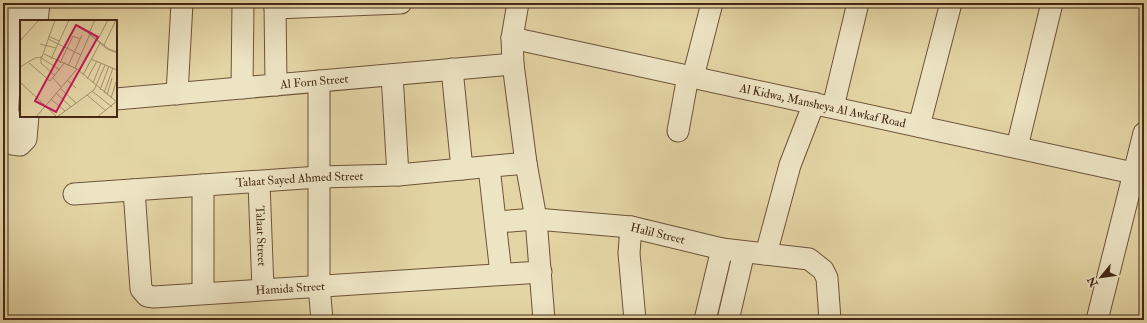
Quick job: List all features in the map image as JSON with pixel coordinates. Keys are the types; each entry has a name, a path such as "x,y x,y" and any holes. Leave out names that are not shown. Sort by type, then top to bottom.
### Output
{"street":[{"path":"19,3 10,69 14,108 5,133 9,142 16,146 24,142 26,139 28,117"},
{"path":"37,20 39,3"},
{"path":"177,94 182,3"},
{"path":"242,88 243,3"},
{"path":"276,85 275,5 402,3"},
{"path":"518,3 512,38 513,64 526,162 536,219 544,320"},
{"path":"678,131 691,76 712,3"},
{"path":"766,254 790,165 823,105 858,3"},
{"path":"919,126 951,3"},
{"path":"1017,147 1052,3"},
{"name":"Al Kidwa, Mansheya Al Awkaf Road","path":"512,38 1139,173"},
{"name":"Al Forn Street","path":"117,100 513,64"},
{"path":"452,69 462,169"},
{"path":"392,75 398,174"},
{"path":"319,81 320,286 322,320"},
{"path":"1097,320 1139,173 1144,133"},
{"name":"Talaat Sayed Ahmed Street","path":"74,194 259,183 319,177 398,174 489,167 526,162"},
{"path":"489,167 501,274"},
{"name":"Talaat Street","path":"259,183 262,289"},
{"path":"203,186 203,293"},
{"name":"Hamida Street","path":"134,190 141,289 143,293 154,296 541,272"},
{"name":"Halil Street","path":"496,222 536,219 631,227 722,249 809,259 823,270 827,278 830,320"},
{"path":"631,227 629,253 635,320"},
{"path":"705,320 722,249"},
{"path":"728,320 744,252"}]}
